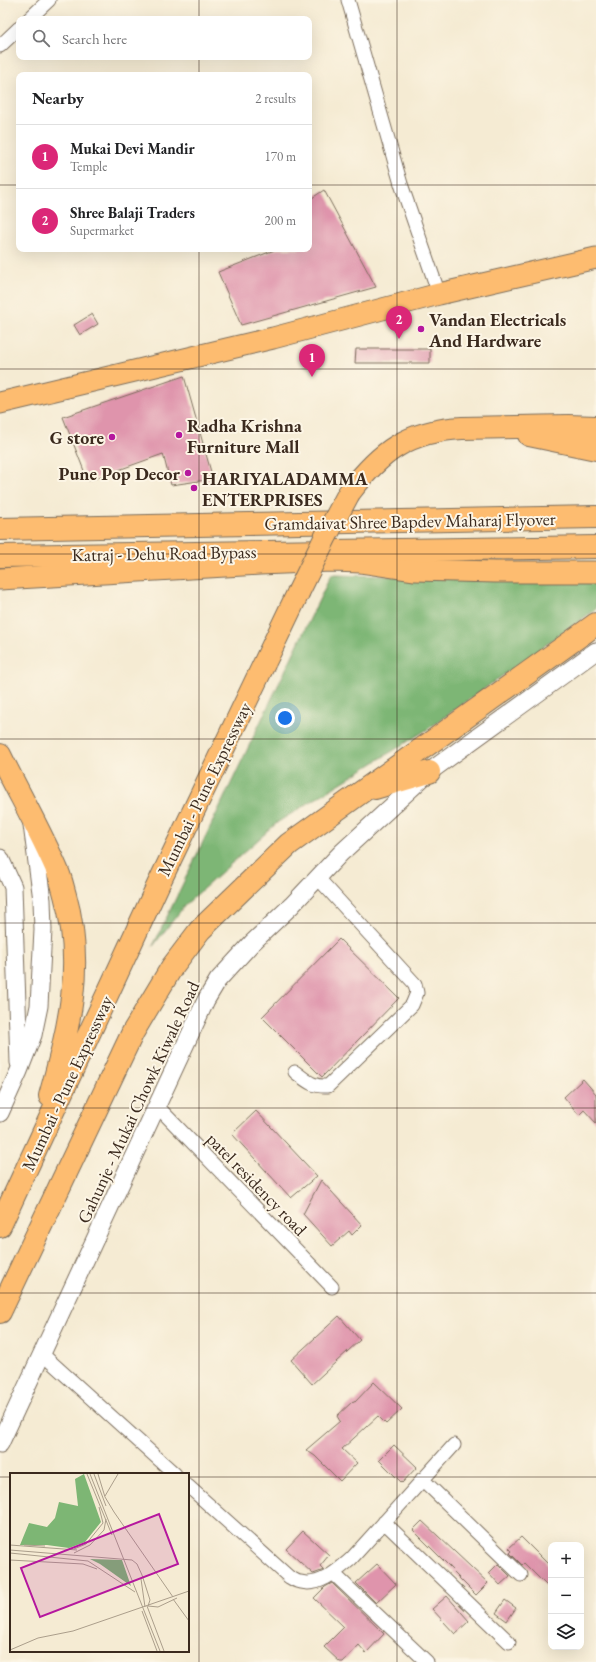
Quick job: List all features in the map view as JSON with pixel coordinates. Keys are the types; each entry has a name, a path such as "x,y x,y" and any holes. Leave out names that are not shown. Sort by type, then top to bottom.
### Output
{"highway":[{"path":"479,428 568,426 596,427"},
{"path":"479,428 527,435 596,449"},
{"name":"Mumbai - Pune Expressway","path":"0,1226 34,1151 58,1105 158,885 298,593 349,493 377,460 387,452 409,439 422,434 448,429 479,428"},
{"name":"Gramdaivat Shree Bapdev Maharaj Flyover","path":"225,525 596,517"},
{"name":"Katraj - Dehu Road Bypass","path":"0,529 225,525"},
{"name":"Gramdaivat Shree Bapdev Maharaj Flyover","path":"328,556 596,546"},
{"name":"Katraj - Dehu Road Bypass","path":"0,556 328,556"},
{"name":"Mumbai - Pune Expressway","path":"0,1312 133,1032 172,967 200,930 290,844 518,678 596,624"},
{"path":"0,755 58,873 69,912 74,938 75,966 72,998 64,1043 34,1151"},
{"path":"360,792 429,772"}],"main road":[{"path":"0,403 273,338 439,294 596,258"},
{"path":"0,579 260,564 328,556 422,570 596,572"}],"street":[{"path":"32,16 50,0"},
{"path":"348,0 401,184 439,294"},
{"path":"0,46 16,31"},
{"name":"Gahunje - Mukai Chowk Kiwale Road","path":"0,1444 41,1353 214,985 252,942 341,853 429,772 596,651"},
{"path":"0,1113 33,1035 39,1006 43,930 42,900 30,816"},
{"path":"0,858 13,887 19,1071"},
{"path":"295,1072 310,1084 318,1087 328,1086 412,1005 417,993 415,984 318,877"},
{"name":"patel residency road","path":"157,1106 332,1287"},
{"path":"41,1353 174,1473"},
{"path":"189,1487 289,1578 302,1583 316,1582 334,1574 351,1559 454,1445"},
{"path":"422,1480 522,1575"},
{"path":"384,1522 510,1642"},
{"path":"334,1574 427,1662"}],"green space":[{"path":"331,575 596,580 596,609 428,729 278,822 185,905 153,946"}],"building":[{"path":"324,190 376,287 241,325 218,272 269,252 312,252 312,198"},
{"path":"92,314 98,324 80,335 74,325"},
{"path":"356,349 430,349 430,363 355,363"},
{"path":"184,376 213,479 171,485 163,454 88,481 63,417"},
{"path":"339,939 399,998 322,1077 262,1017"},
{"path":"583,1079 596,1094 596,1123 584,1110 579,1115 564,1097"},
{"path":"256,1111 317,1176 291,1198 232,1134"},
{"path":"321,1180 362,1225 352,1235 349,1231 332,1246 303,1214"},
{"path":"339,1316 360,1340 312,1384 291,1360"},
{"path":"374,1382 402,1409 386,1424 378,1416 342,1449 357,1463 340,1481 315,1456 306,1450 340,1421 337,1416 353,1401 355,1402"},
{"path":"394,1445 417,1467 402,1483 379,1460"},
{"path":"422,1521 488,1583 476,1595 413,1530"},
{"path":"303,1531 329,1555 320,1566 324,1570 313,1574 286,1549"},
{"path":"521,1537 548,1564 548,1587 524,1563 522,1565 510,1553 512,1551 509,1548"},
{"path":"377,1564 396,1584 376,1603 356,1583"},
{"path":"498,1564 510,1576 500,1585 489,1573"},
{"path":"332,1583 384,1634 366,1653 359,1645 343,1662 340,1662 324,1647 344,1627 314,1598 325,1587"},
{"path":"447,1596 469,1621 455,1634 432,1609"},
{"path":"505,1600 516,1608 507,1621 496,1613"}],"place":[{"name":"Vandan Electricals And Hardware","path":"421,329"},
{"name":"Shree Balaji Traders","path":"399,339"},
{"name":"Mukai Devi Mandir","path":"312,377"},
{"name":"Radha Krishna Furniture Mall","path":"179,435"},
{"name":"G store","path":"112,437"},
{"name":"Pune Pop Decor","path":"188,473"},
{"name":"HARIYALADAMMA ENTERPRISES","path":"194,488"}]}
